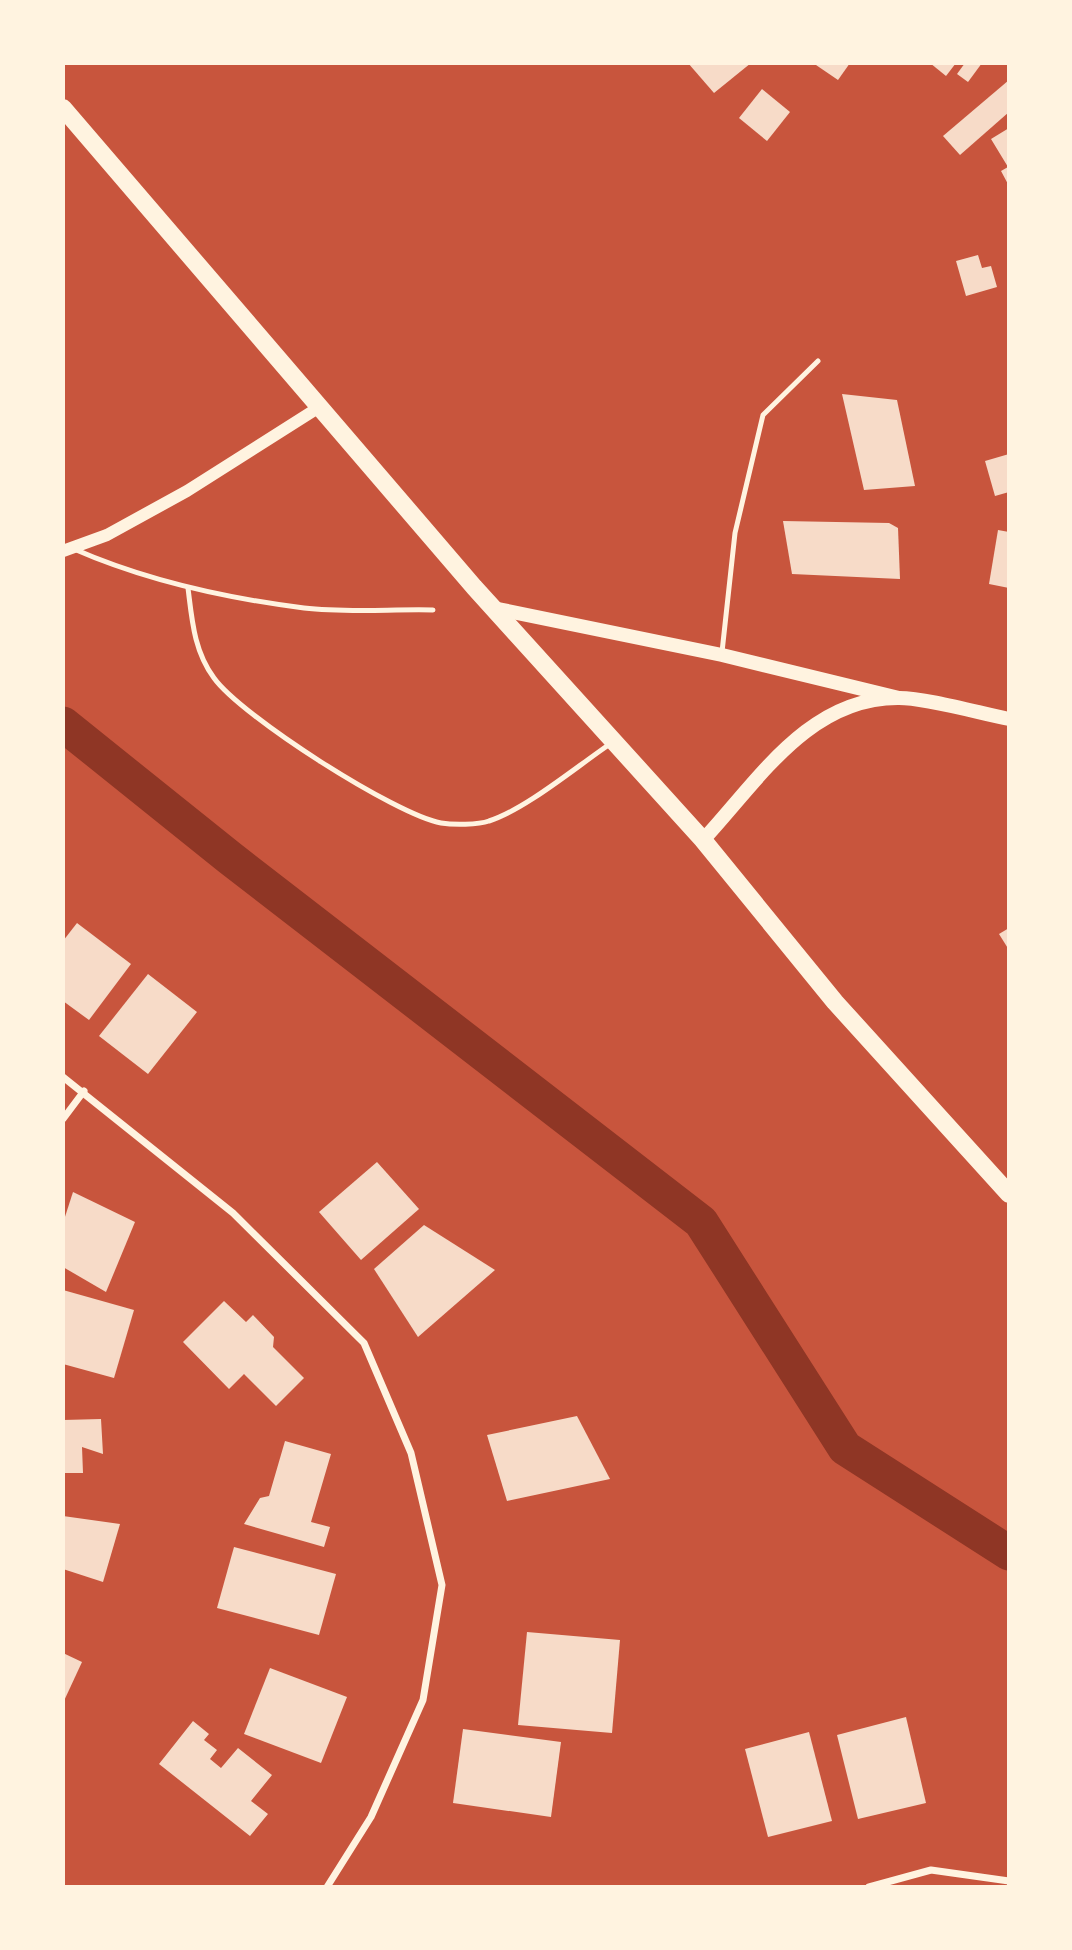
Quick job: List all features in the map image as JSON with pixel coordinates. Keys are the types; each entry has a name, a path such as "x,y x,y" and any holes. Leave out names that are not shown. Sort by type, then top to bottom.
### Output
{"main road":[{"path":"63,108 493,608 703,840 835,1002 1009,1194"},
{"path":"493,608 722,655 899,698 1009,719"},
{"path":"703,840 797,736 827,715 858,704 899,698"}],"street":[{"path":"69,550 187,491 321,406"},
{"path":"63,1076 233,1213 364,1343 411,1454 442,1585 423,1700 371,1818 327,1887"},
{"path":"63,1119 84,1091"},
{"path":"869,1887 931,1870 1009,1881"}],"lane":[{"path":"722,655 735,533 763,415 818,360"},
{"path":"69,550 124,571 188,588 306,608 433,610"},
{"path":"188,588 195,644 215,680 267,728 404,809 442,823 488,822 519,806 612,742"}],"building":[{"path":"688,63 751,63 714,93"},
{"path":"850,63 838,80 816,65"},
{"path":"930,63 956,63 946,76"},
{"path":"965,63 982,63 968,82 957,74"},
{"path":"1009,80 1009,112 960,155 943,136"},
{"path":"762,89 790,112 767,141 739,118"},
{"path":"1009,128 1009,186 1001,171 1008,167 991,139"},
{"path":"978,255 982,268 991,266 997,287 966,296 956,261"},
{"path":"842,394 897,400 915,486 864,490"},
{"path":"1009,454 1009,492 995,496 985,461"},
{"path":"783,521 889,523 898,528 900,579 792,574"},
{"path":"998,530 1009,532 1009,588 989,584"},
{"path":"77,923 131,964 89,1020 63,1001 63,941"},
{"path":"1009,928 1009,950 999,934"},
{"path":"148,974 197,1012 148,1074 99,1036"},
{"path":"377,1162 419,1209 361,1260 319,1212"},
{"path":"73,1192 135,1222 106,1292 63,1267 63,1223"},
{"path":"424,1225 495,1270 418,1337 374,1269"},
{"path":"63,1290 134,1310 114,1378 63,1364"},
{"path":"224,1301 246,1322 253,1315 274,1337 273,1347 304,1378 276,1406 244,1374 229,1389 183,1342"},
{"path":"577,1416 610,1479 507,1501 487,1435"},
{"path":"101,1419 103,1454 82,1447 83,1473 63,1473 63,1420"},
{"path":"285,1441 331,1454 311,1522 330,1527 324,1547 244,1524 260,1498 269,1496"},
{"path":"63,1516 120,1524 103,1582 63,1569"},
{"path":"234,1547 336,1574 319,1635 217,1608"},
{"path":"527,1632 620,1640 612,1733 518,1725"},
{"path":"63,1653 82,1662 63,1703"},
{"path":"270,1668 347,1697 321,1763 244,1734"},
{"path":"906,1717 926,1803 858,1819 837,1735"},
{"path":"193,1721 209,1734 204,1740 217,1750 210,1759 221,1768 238,1748 272,1775 251,1801 268,1814 250,1836 159,1764"},
{"path":"463,1729 561,1742 551,1817 453,1803"},
{"path":"809,1732 832,1821 768,1837 745,1749"}],"waterway":[{"path":"63,724 230,858 701,1222 845,1448 1009,1553"}]}
